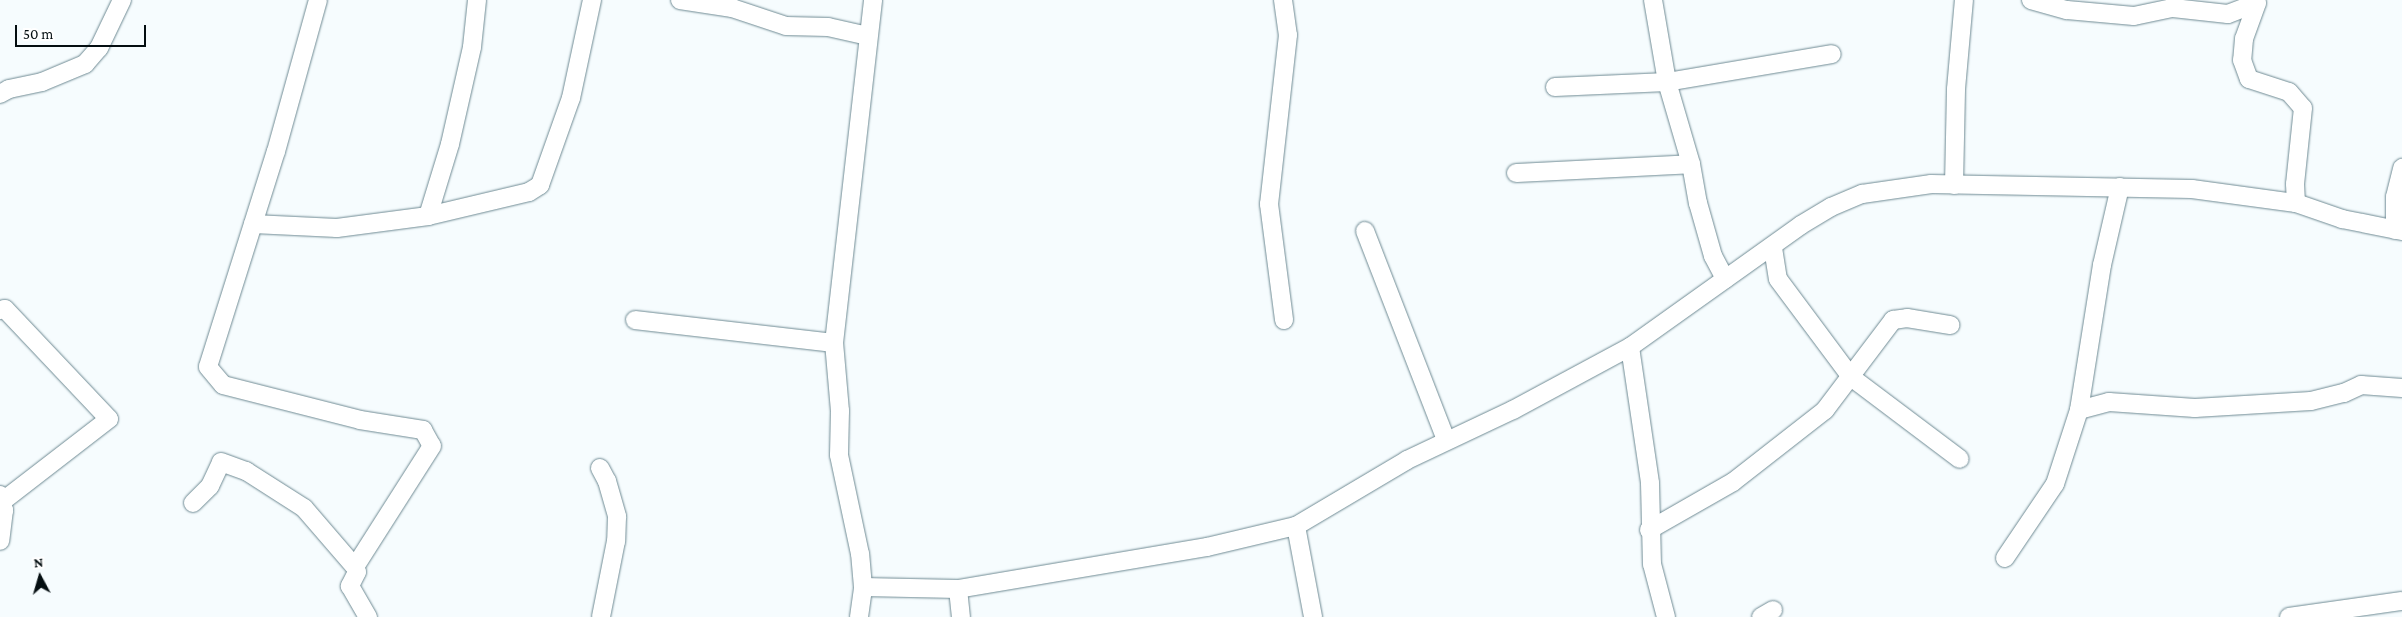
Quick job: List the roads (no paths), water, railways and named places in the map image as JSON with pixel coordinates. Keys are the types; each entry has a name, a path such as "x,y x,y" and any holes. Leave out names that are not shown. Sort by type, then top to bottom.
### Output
{"street":[{"path":"3,88 42,82 85,64 99,48 122,0"},
{"path":"318,0 253,224 208,367 223,385 360,420 423,430 432,446 355,567"},
{"path":"428,216 450,144 468,67 477,0"},
{"path":"253,224 337,228 428,216 529,192 540,185 571,98 592,0"},
{"path":"680,0 732,8 786,26 828,27 868,36"},
{"path":"859,617 863,587 854,512 839,455 840,411 834,342 873,0"},
{"path":"1283,0 1288,35 1269,204 1284,320"},
{"path":"1653,0 1667,82 1691,164 1698,203 1713,256 1725,279"},
{"path":"1954,185 1956,89 1964,0"},
{"path":"2031,0 2075,11 2134,16 2173,8 2228,14 2258,2"},
{"path":"2258,2 2244,39 2242,60 2249,79 2289,92 2303,108 2295,184 2296,203"},
{"path":"1555,87 1667,82 1832,54"},
{"path":"1516,173 1691,164"},
{"path":"863,587 958,589 1206,547 1296,526 1446,440 1513,410 1630,347 1725,279 1831,207 1862,194 1892,187 1954,185 2120,187 2237,192 2296,203 2342,219 2398,231 2395,197 2402,168"},
{"path":"2005,558 2055,484 2079,410 2102,265 2120,187"},
{"path":"1365,231 1446,440"},
{"path":"1773,248 1778,279 1851,377 1960,459"},
{"path":"0,310 5,309 109,419 2,498 4,520 0,541"},
{"path":"1649,530 1733,482 1779,448 1825,410 1893,320 1907,318 1950,325"},
{"path":"635,320 834,342"},
{"path":"1630,347 1650,483 1649,530 1652,564 1666,617"},
{"path":"2086,369 2095,388 2109,402"},
{"path":"2079,410 2109,402 2195,408 2311,401 2344,393 2361,385 2402,388"},
{"path":"193,503 210,486 222,462 246,471 304,508 355,567 357,572 350,586 368,617"},
{"path":"600,468 607,481 617,518 616,541 601,617"},
{"path":"1296,526 1314,617"},
{"path":"958,589 961,617"},
{"path":"2289,617 2402,601"}]}
